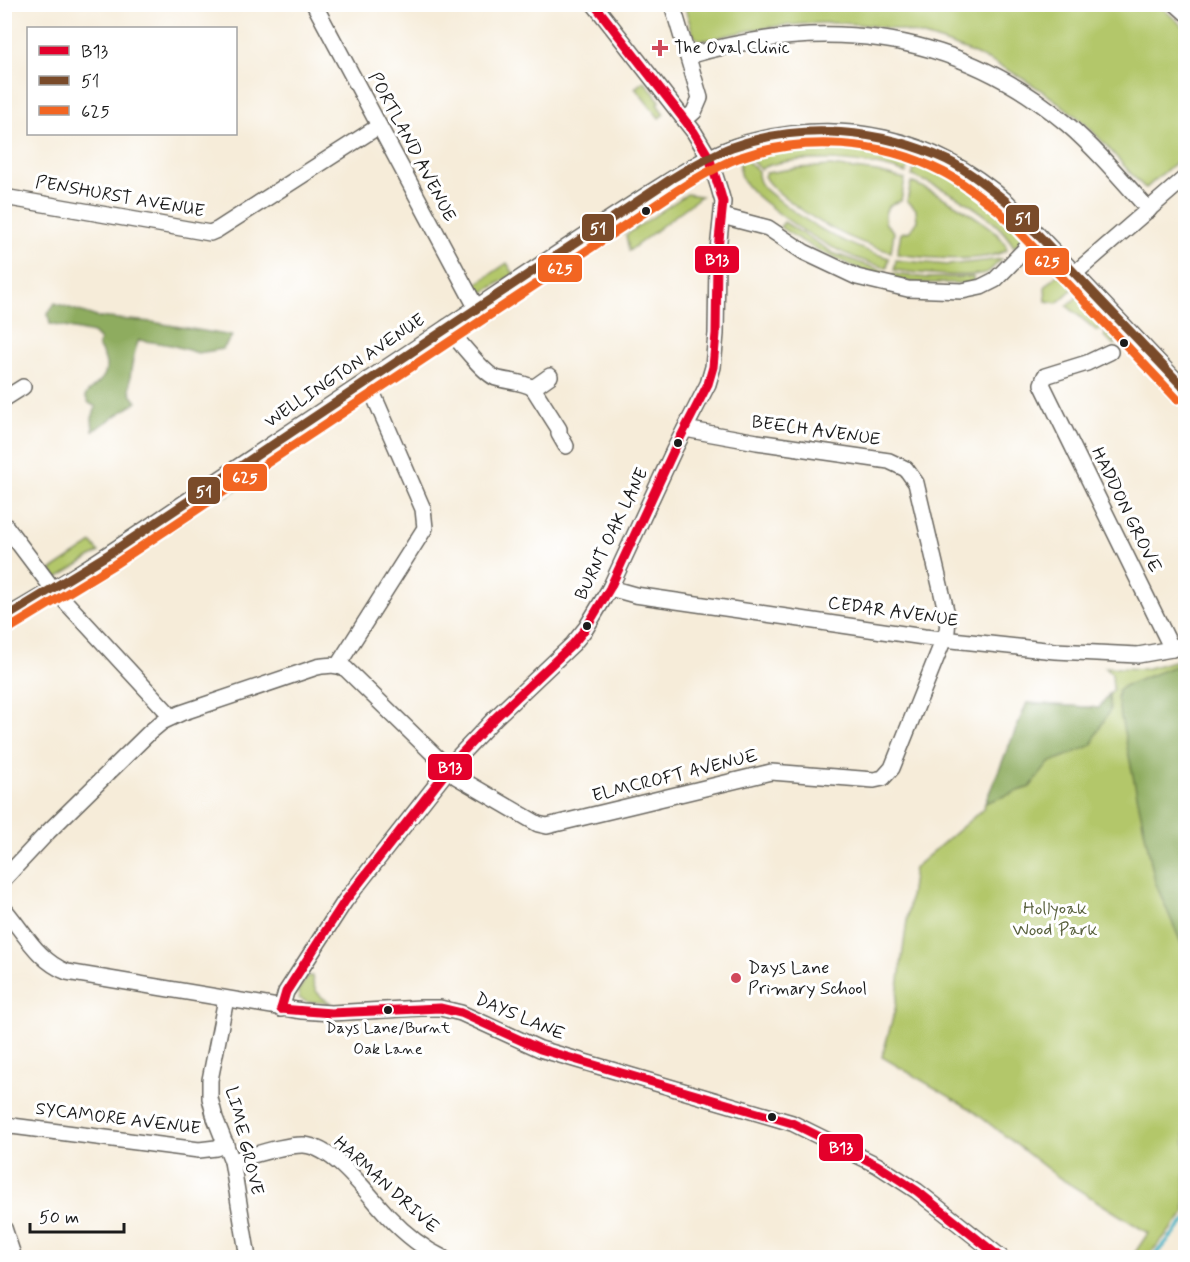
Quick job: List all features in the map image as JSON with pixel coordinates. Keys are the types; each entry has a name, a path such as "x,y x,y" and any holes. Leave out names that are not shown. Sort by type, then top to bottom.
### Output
{"street":[{"name":"PORTLAND AVENUE","path":"314,4 476,308"},
{"path":"672,4 700,98 694,112 685,120"},
{"path":"1176,4 1185,13"},
{"name":"BURNT OAK LANE","path":"280,1009 286,992 345,901 469,744 580,635 610,588 640,521 702,397 713,367 717,259 722,216 721,195 709,157 685,120 600,6"},
{"path":"688,56 770,38 822,34 887,40 955,58 1012,84 1047,109 1090,146 1149,210"},
{"name":"PENSHURST AVENUE","path":"4,196 210,233 379,126"},
{"name":"WELLINGTON AVENUE","path":"4,618 55,590 603,223 709,157 745,143 799,132 838,131 878,137 924,150 967,170 1007,202 1185,391"},
{"path":"1074,274 1185,177"},
{"path":"722,216 768,228 804,252 857,277 887,286 908,289 962,291 981,287 995,280 1038,236"},
{"path":"447,327 491,375 533,388 559,429 559,434 566,446"},
{"name":"HADDON GROVE","path":"1110,352 1087,363 1045,376 1042,384 1178,646"},
{"path":"533,388 550,376"},
{"path":"4,879 48,832 150,732 172,717 317,667 338,665 425,528 423,509 367,380"},
{"path":"4,399 23,387"},
{"name":"BEECH AVENUE","path":"685,429 754,442 889,461 906,469 919,491 948,619 943,640"},
{"path":"4,524 50,585 172,717"},
{"name":"CEDAR AVENUE","path":"610,588 635,595 943,640 1126,656 1149,654 1178,646"},
{"name":"ELMCROFT AVENUE","path":"338,665 346,669 462,781 538,824 547,826 771,772 879,779 888,774 892,768 943,640"},
{"name":"DAYS LANE","path":"4,909 44,959 62,970 280,1009 331,1013 440,1008 461,1013 540,1049 792,1123 877,1165 917,1191 1002,1257"},
{"name":"LIME GROVE","path":"226,999 210,1080 210,1098 215,1118 232,1161 248,1257"},
{"name":"SYCAMORE AVENUE","path":"4,1125 199,1150 226,1144"},
{"name":"HARMAN DRIVE","path":"232,1161 290,1147 303,1145 314,1147 333,1159 351,1175 388,1216 411,1237 443,1257"},
{"path":"4,1228 14,1257"}],"green space":[{"path":"684,5 1159,5 1185,28 1185,154 1146,188 1078,118 1047,94 980,56 944,42 869,25 831,23 792,25 701,40 694,36"},
{"path":"644,81 660,101 657,104 664,114 659,118 635,88"},
{"path":"837,140 871,144 911,155 906,173 892,168 833,160 791,161 760,169 746,152 768,146"},
{"path":"918,157 949,171 974,188 1022,231 1024,237 1014,247 1006,235 983,213 955,195 912,176"},
{"path":"744,158 758,171 759,181 764,188 792,210 831,235 889,258 887,268 839,251 782,216 745,183 740,174 740,160"},
{"path":"831,166 877,172 905,179 901,201 889,206 885,216 886,224 894,232 891,252 848,237 821,223 783,196 770,185 764,176 766,173 798,168"},
{"path":"911,182 950,201 981,221 1003,241 1007,250 983,257 969,258 897,254 901,233 910,231 917,221 916,209 907,201"},
{"path":"687,194 701,196 629,251 626,235"},
{"path":"632,219 636,224 591,254 585,244"},
{"path":"784,222 833,253 886,272 885,278 844,263 805,243 780,227"},
{"path":"1001,259 990,271 979,274 941,275 894,270 896,260 948,265"},
{"path":"507,263 514,274 484,292 471,288"},
{"path":"1059,273 1074,288 1057,303 1046,301 1045,287"},
{"path":"893,274 928,278 973,277 973,283 918,283 892,279"},
{"path":"1079,295 1094,310 1116,343 1115,345 1104,336 1106,333 1100,329 1097,331 1067,306"},
{"path":"55,303 97,317 152,322 232,336 223,349 198,353 171,345 139,340 130,375 131,394 137,402 93,431 92,418 96,407 89,403 85,396 105,373 105,360 98,346 100,340 93,333 50,324 48,314"},
{"path":"250,467 257,475 227,496 220,487"},
{"path":"92,543 99,552 57,578 51,570"},
{"name":"Hollyoak Wood Park","path":"1185,658 1185,1213 1147,1257 1132,1257 1148,1233 1058,1177 969,1108 882,1057 895,1010 914,868 983,809 1027,703 1099,708 1113,690 1112,674 1105,667 1144,669"},
{"path":"1185,662 1185,952 1155,882 1117,698 1118,691 1124,686"},
{"path":"1109,694 1110,710 1092,745 1049,763 1030,787 985,803 1027,703 1099,708"},
{"path":"308,976 312,976 317,992 331,1003 307,1002 299,998 298,991"}],"waterway":[{"path":"1152,1258 1186,1220"}],"transit line":[{"name":"B13","path":"281,1009 286,992 345,901 458,757 495,718 573,644 586,628 610,588 674,450 708,384 713,367 716,334 717,259 723,202 719,188 709,157 694,132 594,4"},
{"name":"51","path":"4,618 109,554 671,179 716,154 758,139 785,134 841,132 895,141 955,164 1007,202 1186,390"},
{"name":"625","path":"10,628 115,564 678,190 722,165 763,151 816,144 868,147 919,161 950,176 999,211 1177,399"},
{"name":"B13","path":"281,1009 331,1013 440,1008 461,1013 540,1049 792,1123 877,1165 917,1191 1001,1258"}],"place":[{"name":"The Oval Clinic","path":"660,48"},
{"name":"Days Lane Primary School","path":"736,978"},
{"name":"Days Lane/Burnt Oak Lane","path":"388,1010"}]}
